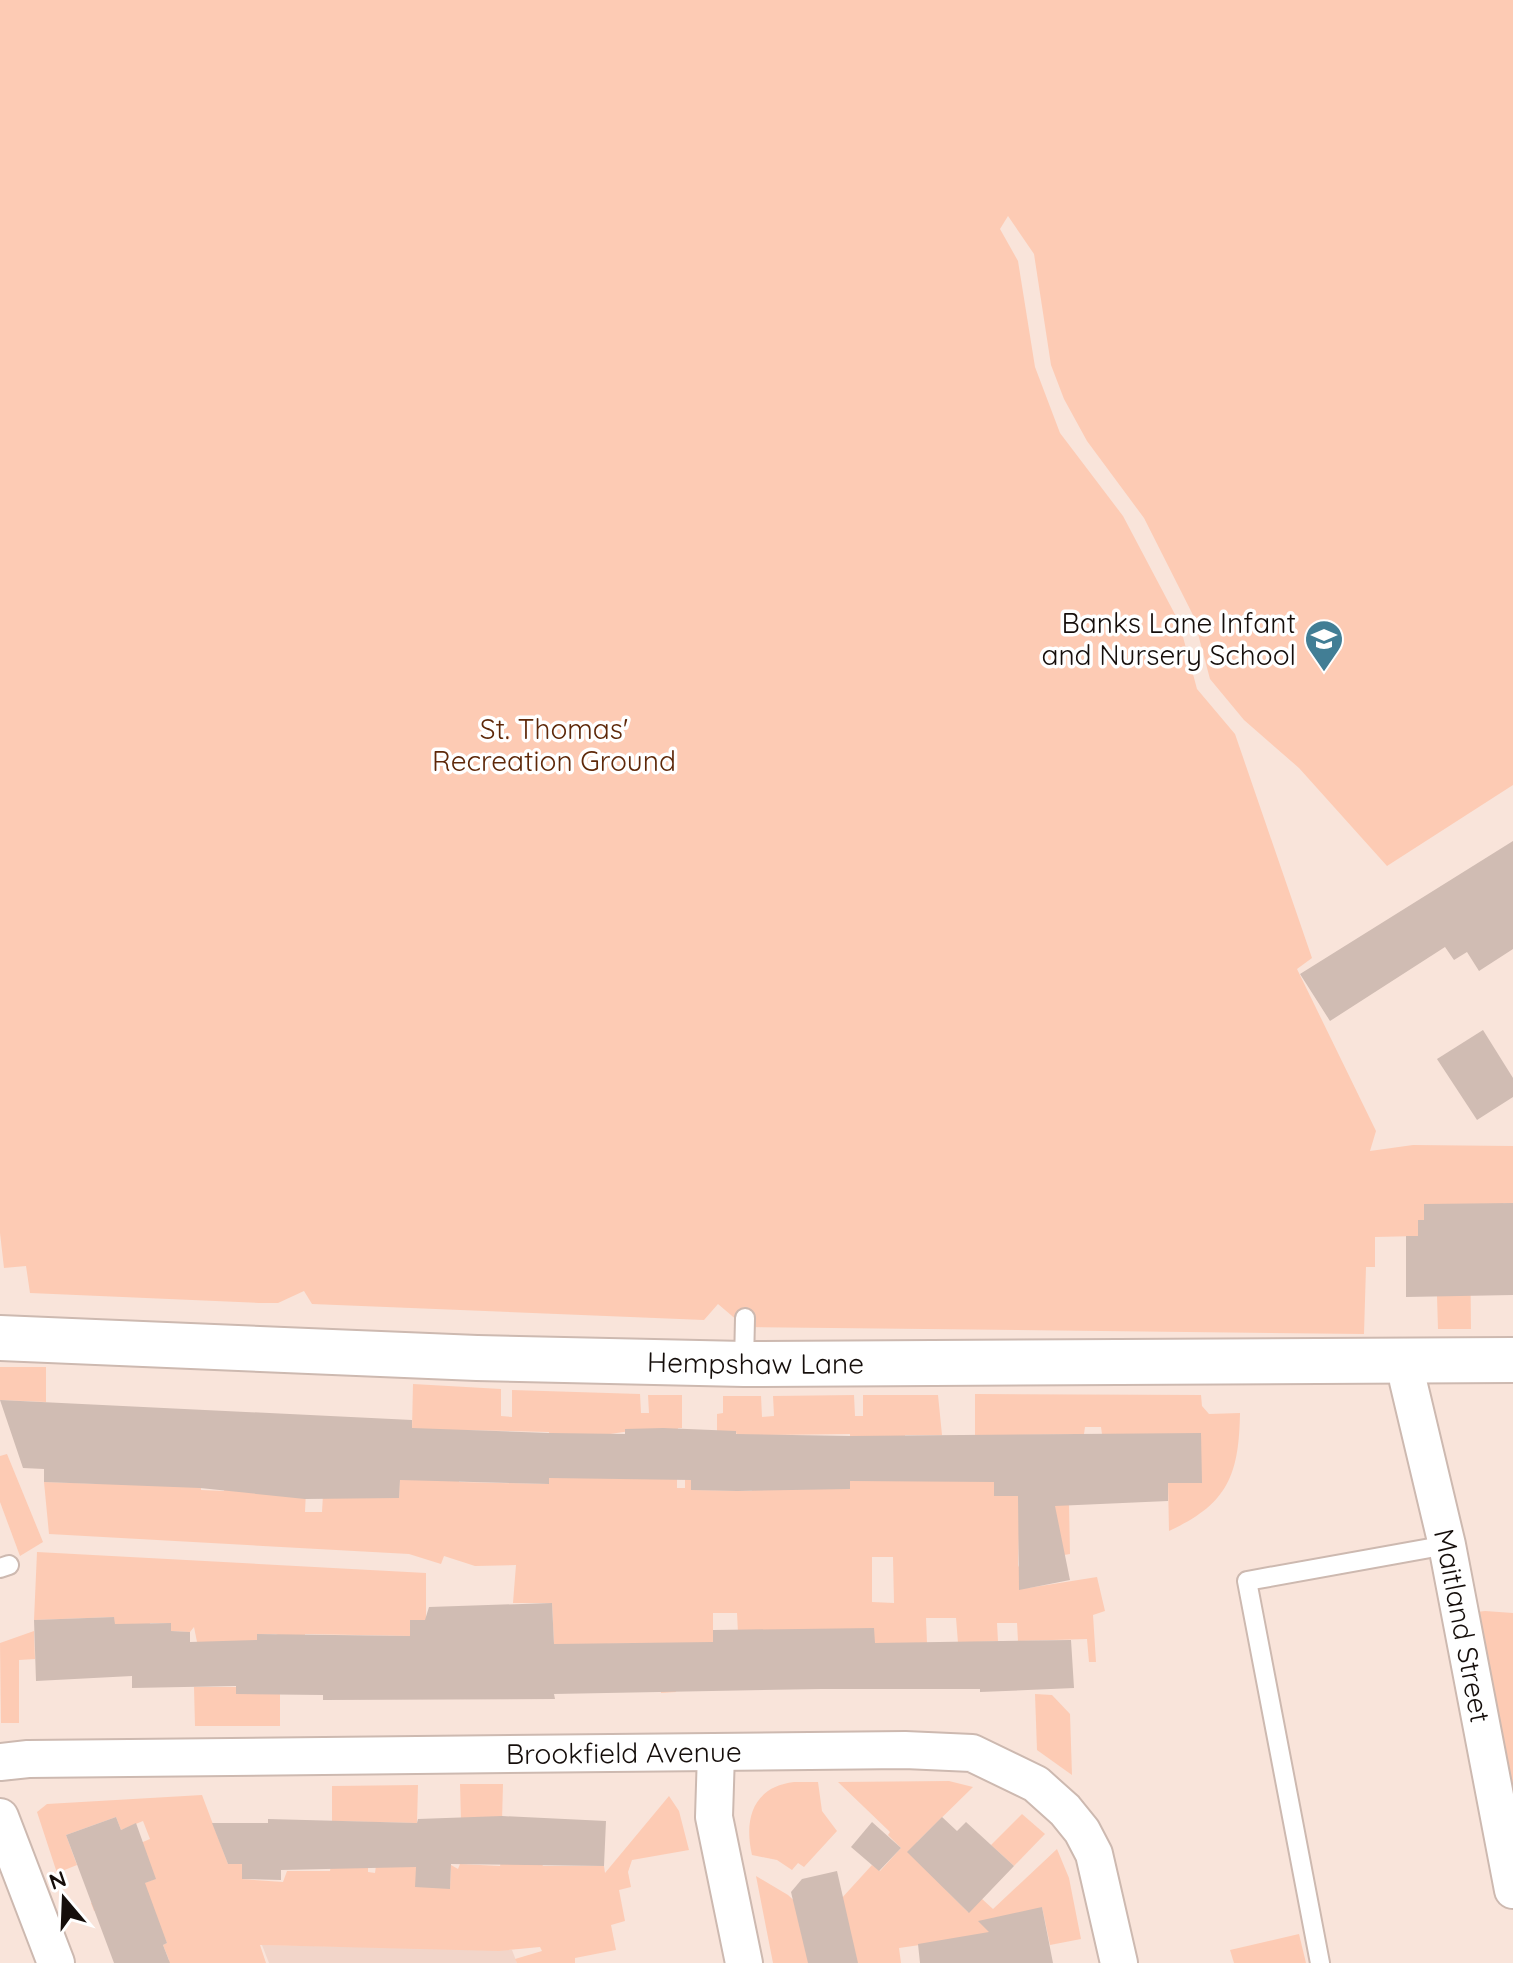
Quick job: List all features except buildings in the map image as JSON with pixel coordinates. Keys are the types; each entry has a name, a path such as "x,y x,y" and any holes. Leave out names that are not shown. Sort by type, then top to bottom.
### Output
{"street":[{"name":"Hempshaw Lane","path":"0,1338 477,1358 744,1364 1513,1360"},
{"name":"Maitland Street","path":"1406,1362 1447,1545 1513,1890"},
{"name":"Brookfield Avenue","path":"0,1762 28,1759 950,1750 972,1753 1004,1765 1036,1784 1082,1831 1094,1854 1119,1963"},
{"path":"716,1753 714,1817 744,1963"},
{"path":"0,1817 56,1963"}],"lane":[{"path":"744,1364 745,1318"},
{"path":"1320,1963 1247,1581 1447,1545"}],"shaded area":[{"path":"262,1945 512,1950 517,1963 269,1963"}],"green space":[{"name":"St. Thomas' Recreation Ground","path":"0,0 1513,0 1513,785 1387,866 1299,768 1244,720 1210,679 1193,615 1144,518 1087,441 1064,399 1051,365 1034,254 1008,216 1000,229 1018,261 1035,367 1060,433 1123,516 1179,622 1197,689 1235,734 1312,958 1297,969 1376,1131 1370,1151 1413,1145 1513,1146 1513,1203 1504,1203 1470,1235 1471,1329 1438,1329 1437,1296 1448,1204 1424,1204 1424,1220 1418,1221 1418,1236 1375,1237 1375,1267 1366,1267 1364,1334 745,1327 718,1304 704,1320 312,1304 304,1291 278,1303 30,1293 26,1266 4,1268 0,1233"},
{"path":"0,1367 46,1367 46,1402 0,1400"},
{"path":"413,1384 501,1389 501,1416 512,1417 512,1390 640,1394 641,1413 649,1413 648,1395 682,1395 682,1428 678,1428 678,1433 644,1429 610,1434 609,1478 677,1479 677,1488 685,1488 685,1479 691,1480 692,1490 752,1491 736,1432 717,1431 717,1414 723,1413 723,1396 761,1396 762,1417 774,1416 773,1396 854,1395 855,1416 863,1416 863,1395 938,1395 942,1435 905,1435 905,1481 994,1481 1018,1496 975,1436 975,1394 1201,1395 1202,1406 1209,1414 1240,1413 1237,1454 1226,1485 1205,1510 1169,1531 1168,1483 1202,1483 1102,1434 1101,1427 1085,1427 1084,1434 1017,1435 1069,1504 1070,1554 1046,1558 1019,1536 1018,1565 1028,1588 1097,1577 1105,1611 1093,1615 1096,1662 1089,1662 1087,1639 1018,1641 1017,1623 997,1623 998,1641 958,1643 956,1618 926,1618 927,1643 888,1647 820,1629 738,1633 737,1613 713,1613 713,1643 674,1645 676,1692 661,1693 660,1643 554,1645 552,1603 513,1603 516,1565 475,1566 444,1556 441,1564 409,1554 49,1534 44,1482 103,1484 201,1478 201,1490 224,1491 227,1465 307,1469 305,1512 322,1512 323,1495 399,1498 400,1473 411,1472","holes":["461,1430 549,1432 548,1484 459,1482","850,1434 850,1489 768,1489 767,1435","872,1557 893,1557 894,1603 872,1602"]},
{"path":"7,1454 43,1542 20,1556 0,1502 0,1456"},
{"path":"37,1552 426,1573 426,1620 410,1620 410,1636 305,1634 305,1650 276,1634 257,1634 257,1648 197,1642 194,1627 190,1632 171,1631 170,1623 150,1623 149,1641 115,1649 114,1617 34,1620"},
{"path":"1485,1611 1513,1613 1513,1855 1460,1614"},
{"path":"34,1631 35,1659 19,1660 19,1723 1,1723 0,1643"},
{"path":"194,1687 236,1687 236,1694 280,1694 280,1726 195,1726"},
{"path":"1035,1694 1052,1695 1070,1714 1072,1775 1037,1750"},
{"path":"949,1781 973,1787 917,1842 947,1891 968,1912 981,1898 993,1909 1057,1849 1069,1878 1081,1939 1050,1945 1042,1907 996,1934 899,1948 901,1963 773,1963 756,1876 788,1895 812,1917 830,1911 872,1865 880,1871 901,1848 888,1835 890,1832 838,1782"},
{"path":"818,1782 822,1811 837,1831 804,1867 798,1863 792,1870 777,1860 752,1855 749,1830 754,1807 760,1798 780,1785"},
{"path":"460,1784 503,1784 502,1821 461,1820"},
{"path":"418,1785 417,1823 332,1821 332,1786"},
{"path":"202,1795 228,1864 242,1864 242,1879 283,1882 287,1871 330,1871 331,1865 368,1866 368,1872 375,1873 376,1866 416,1867 450,1888 451,1865 458,1869 460,1864 500,1866 501,1861 541,1863 543,1866 604,1866 605,1873 669,1796 679,1811 689,1850 632,1860 628,1872 631,1887 619,1890 625,1921 611,1925 616,1950 575,1958 575,1963 517,1963 515,1959 542,1951 540,1947 499,1951 260,1945 266,1963 161,1963 169,1960 163,1945 167,1943 144,1892 94,1911 91,1903 155,1879 138,1844 150,1839 143,1821 121,1830 116,1817 66,1835 77,1865 57,1873 37,1812 47,1804"},
{"path":"1022,1814 1045,1834 1014,1866 991,1845"},
{"path":"1299,1934 1306,1963 1234,1963 1230,1950"}],"place":[{"name":"Banks Lane Infant and Nursery School","path":"1324,673"}]}
